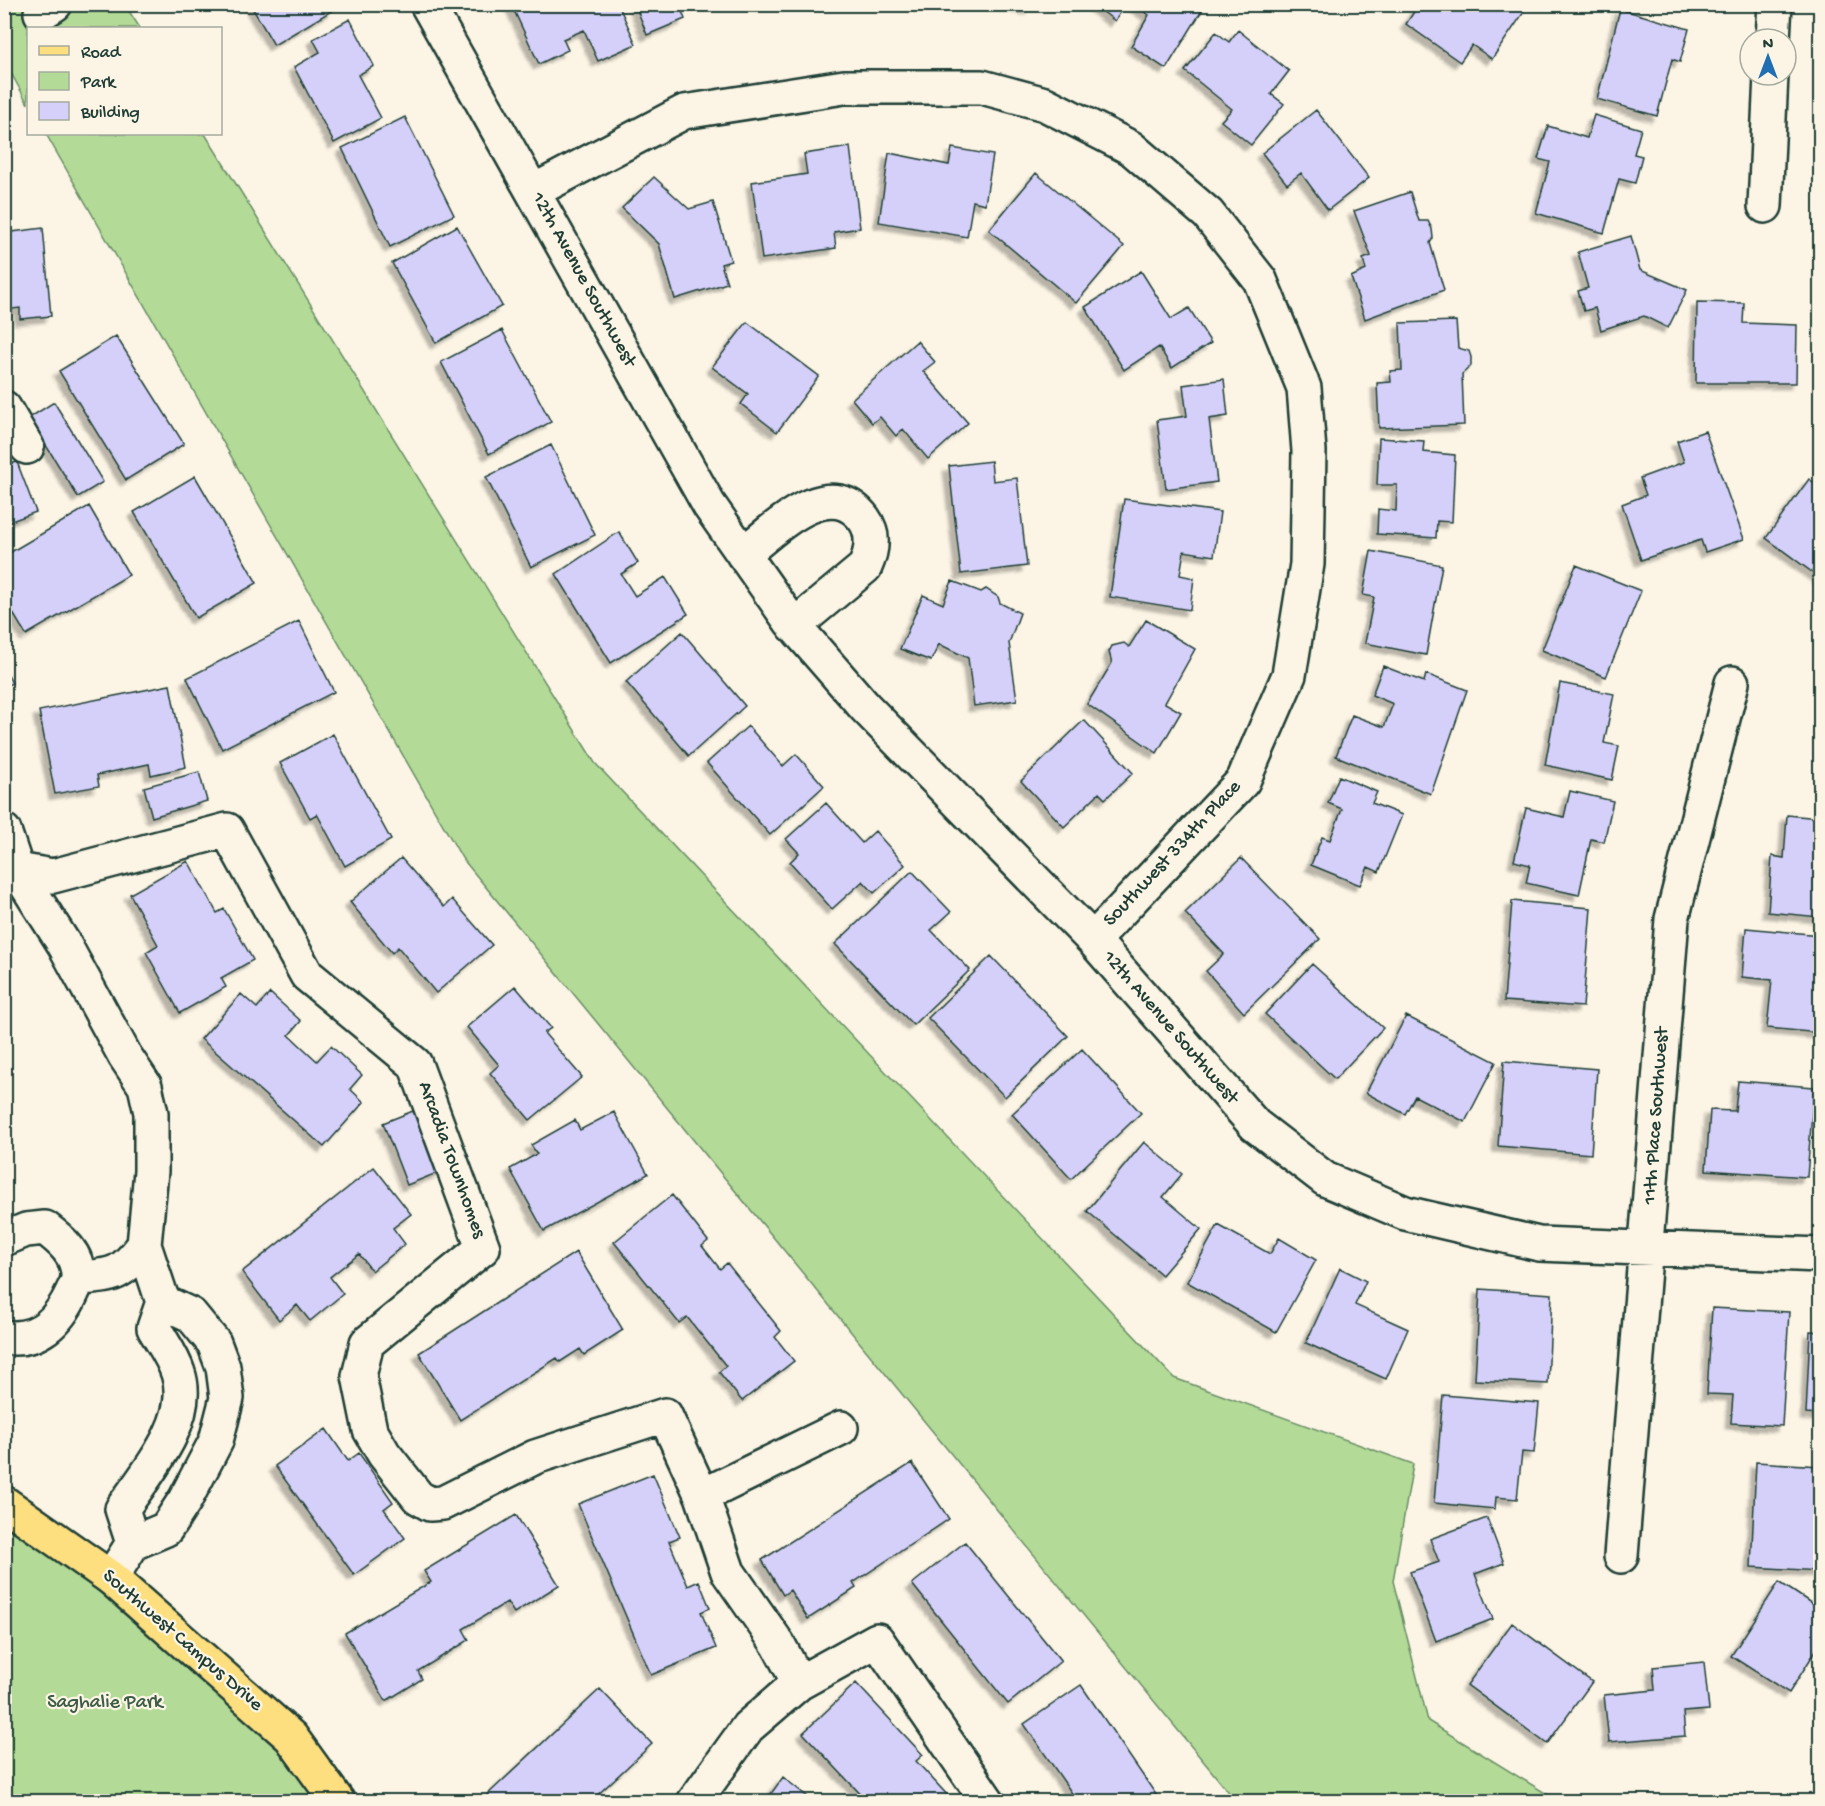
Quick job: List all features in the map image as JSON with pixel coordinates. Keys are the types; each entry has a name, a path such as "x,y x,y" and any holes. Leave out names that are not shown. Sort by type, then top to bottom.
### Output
{"main road":[{"name":"Southwest Campus Drive","path":"4,1503 111,1578 291,1737 338,1802"}],"street":[{"name":"12th Avenue Southwest","path":"427,4 709,505 795,626 865,707 1093,940 1256,1125 1325,1179 1405,1212 1539,1244 1821,1255"},
{"path":"1774,27 1775,4"},
{"name":"Southwest 334th Place","path":"534,191 684,112 843,87 981,87 1045,104 1131,148 1208,214 1260,280 1305,388 1310,451 1306,564 1289,675 1243,781 1093,940"},
{"path":"1765,206 1770,87"},
{"path":"4,408 27,447"},
{"path":"743,554 803,509 816,502 831,500 846,503 858,511 867,523 872,538 871,553 865,567 795,626"},
{"name":"11th Place Southwest","path":"1621,1556 1672,919 1732,683"},
{"name":"Arcadia Townhomes","path":"11,874 53,876 227,830 307,975 415,1064 483,1248 367,1343 359,1376 370,1430 384,1454 418,1497 430,1504 443,1503 535,1457 665,1415 702,1496 728,1572 778,1644 800,1683"},
{"path":"4,831 11,874 64,944 125,1056 145,1086 151,1113 151,1171 144,1245 163,1302 154,1328 179,1374 183,1399 178,1418 165,1446 122,1509 133,1543"},
{"path":"4,1239 26,1230 45,1228 62,1240 75,1260 79,1278 64,1309 45,1331 24,1338 4,1337"},
{"path":"79,1278 109,1277 130,1263 144,1245"},
{"path":"111,1578 133,1543 166,1529 185,1500 216,1441 227,1398 223,1367 214,1343 190,1315 163,1302"},
{"path":"702,1496 842,1428"},
{"path":"694,1802 748,1727 800,1683 877,1640 988,1802"}],"green space":[{"path":"4,5 125,5 139,27 27,27 27,102 5,62"},
{"path":"47,135 206,135 595,763 1174,1378 1413,1464 1393,1581 1428,1721 1550,1796 1566,1801 1236,1801 462,858"},
{"name":"Saghalie Park","path":"4,1503 20,1512 338,1801 5,1801"}],"building":[{"path":"250,4 330,4 333,10 274,45"},
{"path":"511,4 618,4 636,44 598,61 584,30 563,39 568,50 539,64"},
{"path":"635,4 679,4 685,19 647,35"},
{"path":"1004,4 1031,4 1030,9"},
{"path":"1093,4 1126,4 1115,21"},
{"path":"1133,4 1206,4 1166,69 1131,46 1149,15"},
{"path":"1419,4 1513,4 1524,12 1492,59 1472,45 1460,62 1406,24"},
{"path":"1620,9 1689,29 1680,62 1672,59 1657,116 1597,99"},
{"path":"350,19 374,66 358,75 381,118 334,143 294,67 320,52 313,39"},
{"path":"1238,30 1289,71 1271,94 1284,104 1251,145 1221,121 1232,109 1185,71 1216,32 1229,42"},
{"path":"1316,110 1369,178 1328,210 1301,173 1287,184 1262,153"},
{"path":"1594,115 1641,129 1634,154 1642,156 1635,183 1619,179 1604,233 1536,213 1550,162 1538,159 1548,126 1587,138"},
{"path":"405,117 454,215 390,247 342,148"},
{"path":"850,147 860,228 834,232 836,248 762,259 752,182 807,174 804,154"},
{"path":"952,148 993,155 985,204 973,201 967,237 879,222 889,153 949,165"},
{"path":"1036,173 1124,246 1076,303 989,230"},
{"path":"654,177 689,209 713,202 731,261 721,264 727,283 675,299 659,244 622,208"},
{"path":"1410,192 1419,221 1428,221 1432,229 1433,238 1430,243 1444,290 1365,319 1351,277 1366,270 1363,259 1371,256 1354,211"},
{"path":"457,226 502,306 436,343 392,263"},
{"path":"43,228 51,316 20,319 20,308 4,310 4,233"},
{"path":"1631,236 1640,270 1687,290 1668,328 1644,316 1601,330 1595,308 1584,311 1578,291 1588,288 1578,252"},
{"path":"1141,271 1171,319 1189,308 1211,343 1172,368 1159,347 1124,370 1085,307"},
{"path":"1697,302 1744,303 1743,323 1797,325 1796,383 1696,383"},
{"path":"1456,321 1458,348 1469,351 1471,357 1471,366 1462,374 1464,425 1379,428 1377,383 1391,382 1390,371 1402,370 1400,323"},
{"path":"747,322 819,376 777,432 741,404 748,394 712,367"},
{"path":"502,330 551,422 489,454 441,362"},
{"path":"116,336 184,444 126,480 59,371"},
{"path":"917,341 935,362 923,371 968,423 928,459 903,429 896,436 880,417 872,423 852,399"},
{"path":"4,346 11,347 7,377 4,376"},
{"path":"1224,379 1228,416 1209,419 1217,482 1166,489 1157,420 1187,416 1183,385"},
{"path":"54,402 103,482 78,497 29,418"},
{"path":"1705,431 1744,539 1705,552 1701,540 1641,560 1622,504 1646,495 1640,478 1684,462 1677,441"},
{"path":"1379,438 1424,441 1423,452 1455,455 1452,522 1437,521 1436,538 1377,534 1378,509 1396,511 1397,485 1377,485"},
{"path":"551,445 595,535 531,567 486,477"},
{"path":"991,461 993,481 1017,478 1027,566 961,574 949,466"},
{"path":"17,462 36,512 6,523 4,466"},
{"path":"195,476 257,583 196,618 134,512"},
{"path":"1809,479 1820,487 1820,578 1766,538"},
{"path":"1124,499 1220,512 1214,556 1184,551 1180,575 1194,578 1190,610 1110,597"},
{"path":"89,506 129,575 26,635 4,598 4,556"},
{"path":"619,532 638,563 621,574 635,596 665,577 688,614 611,663 556,574"},
{"path":"1371,551 1442,565 1426,655 1365,643 1374,597 1363,595"},
{"path":"1576,565 1641,591 1606,677 1542,650"},
{"path":"952,581 981,592 986,589 998,597 1000,603 1020,613 1009,643 1017,700 974,706 968,658 939,644 931,661 900,649 923,595 943,604"},
{"path":"1146,620 1195,649 1165,703 1181,712 1157,753 1087,704 1112,663 1109,652 1112,646 1124,643 1129,647"},
{"path":"299,621 334,692 222,749 187,678"},
{"path":"682,632 745,706 689,756 626,682"},
{"path":"1383,666 1424,682 1426,674 1467,690 1431,794 1336,756 1352,715 1384,727 1393,704 1372,695"},
{"path":"4,668 12,683 4,687"},
{"path":"1560,683 1614,694 1604,743 1619,746 1612,780 1545,765"},
{"path":"170,685 186,767 151,775 149,764 97,775 99,786 55,794 39,711"},
{"path":"1084,720 1133,773 1105,799 1099,793 1064,827 1021,781"},
{"path":"748,726 783,766 796,754 824,786 770,835 707,763"},
{"path":"333,734 391,840 345,866 317,814 310,818 280,763"},
{"path":"199,772 207,801 152,817 144,787"},
{"path":"1339,776 1377,792 1372,803 1402,815 1379,872 1368,867 1360,885 1311,865 1322,837 1330,840 1342,809 1328,803"},
{"path":"1570,791 1613,801 1604,842 1591,839 1579,895 1526,883 1530,865 1514,861 1526,808 1564,817"},
{"path":"826,803 862,843 875,831 905,865 874,893 863,881 832,909 790,862 799,853 786,839"},
{"path":"1787,815 1820,818 1820,917 1768,912 1772,856 1784,858"},
{"path":"401,858 444,907 452,899 492,945 436,993 398,947 392,953 350,902"},
{"path":"1241,858 1320,939 1244,1013 1206,971 1224,954 1185,913"},
{"path":"188,861 217,913 224,909 253,960 221,978 226,987 180,1013 146,952 158,945 130,894"},
{"path":"912,871 951,912 931,930 970,970 913,1025 835,944"},
{"path":"1512,901 1591,908 1583,1007 1504,1001"},
{"path":"1746,928 1820,935 1820,1033 1767,1028 1772,980 1742,977"},
{"path":"991,956 1068,1036 1005,1097 928,1018"},
{"path":"1312,964 1383,1028 1335,1079 1265,1014"},
{"path":"515,986 551,1028 544,1033 582,1077 530,1120 490,1073 499,1065 467,1027"},
{"path":"270,993 301,1021 289,1035 317,1061 331,1046 362,1075 350,1089 364,1102 324,1147 201,1039 241,994 257,1008"},
{"path":"1406,1016 1496,1062 1465,1122 1415,1096 1405,1114 1366,1093"},
{"path":"1082,1049 1141,1113 1071,1179 1012,1114"},
{"path":"1504,1061 1597,1069 1591,1154 1498,1146"},
{"path":"1738,1081 1814,1087 1807,1177 1706,1170 1710,1110 1735,1111"},
{"path":"418,1109 442,1171 407,1185 383,1123"},
{"path":"614,1112 648,1174 544,1231 510,1169 537,1154 531,1145 575,1120 580,1130"},
{"path":"1144,1142 1182,1174 1163,1197 1201,1229 1162,1275 1087,1211"},
{"path":"374,1167 411,1214 393,1228 405,1244 372,1271 359,1254 330,1277 343,1294 310,1321 297,1305 279,1320 242,1272"},
{"path":"672,1195 708,1241 702,1246 720,1269 727,1263 781,1331 775,1337 794,1361 742,1401 719,1372 726,1366 687,1317 679,1323 614,1242"},
{"path":"1218,1225 1270,1254 1279,1238 1316,1260 1276,1332 1187,1282"},
{"path":"576,1252 623,1330 584,1355 580,1349 560,1362 557,1358 460,1420 419,1353"},
{"path":"1340,1268 1366,1281 1355,1305 1408,1329 1386,1379 1306,1343"},
{"path":"1480,1289 1552,1294 1548,1384 1475,1380"},
{"path":"1712,1308 1789,1312 1782,1426 1731,1423 1733,1395 1707,1394"},
{"path":"1810,1331 1820,1332 1820,1415 1806,1414"},
{"path":"1443,1395 1539,1403 1534,1453 1522,1452 1517,1499 1496,1497 1495,1509 1434,1503"},
{"path":"326,1429 348,1461 359,1453 393,1502 384,1509 405,1538 354,1575 275,1466"},
{"path":"1756,1462 1820,1466 1820,1571 1751,1567"},
{"path":"912,1463 949,1519 853,1583 856,1588 808,1619 790,1590 783,1595 762,1560"},
{"path":"653,1474 680,1537 669,1541 688,1586 699,1581 710,1608 701,1612 716,1648 651,1675 578,1504"},
{"path":"516,1515 559,1585 514,1613 507,1602 463,1629 469,1640 418,1671 422,1679 386,1701 345,1633 431,1582 424,1571"},
{"path":"1487,1518 1504,1563 1475,1574 1493,1619 1436,1641 1410,1572 1439,1562 1430,1539"},
{"path":"965,1542 1061,1661 1008,1704 912,1584"},
{"path":"1779,1582 1820,1609 1820,1644 1789,1693 1731,1656"},
{"path":"1512,1623 1592,1682 1547,1744 1467,1685"},
{"path":"1704,1662 1709,1710 1683,1712 1685,1736 1609,1742 1604,1695 1655,1690 1653,1667"},
{"path":"856,1683 923,1755 916,1761 951,1799 948,1802 865,1802 866,1800 803,1733"},
{"path":"1081,1685 1161,1802 1078,1802 1024,1724"},
{"path":"600,1689 652,1744 590,1802 491,1802 486,1796"},
{"path":"783,1777 814,1802 765,1802"}]}
